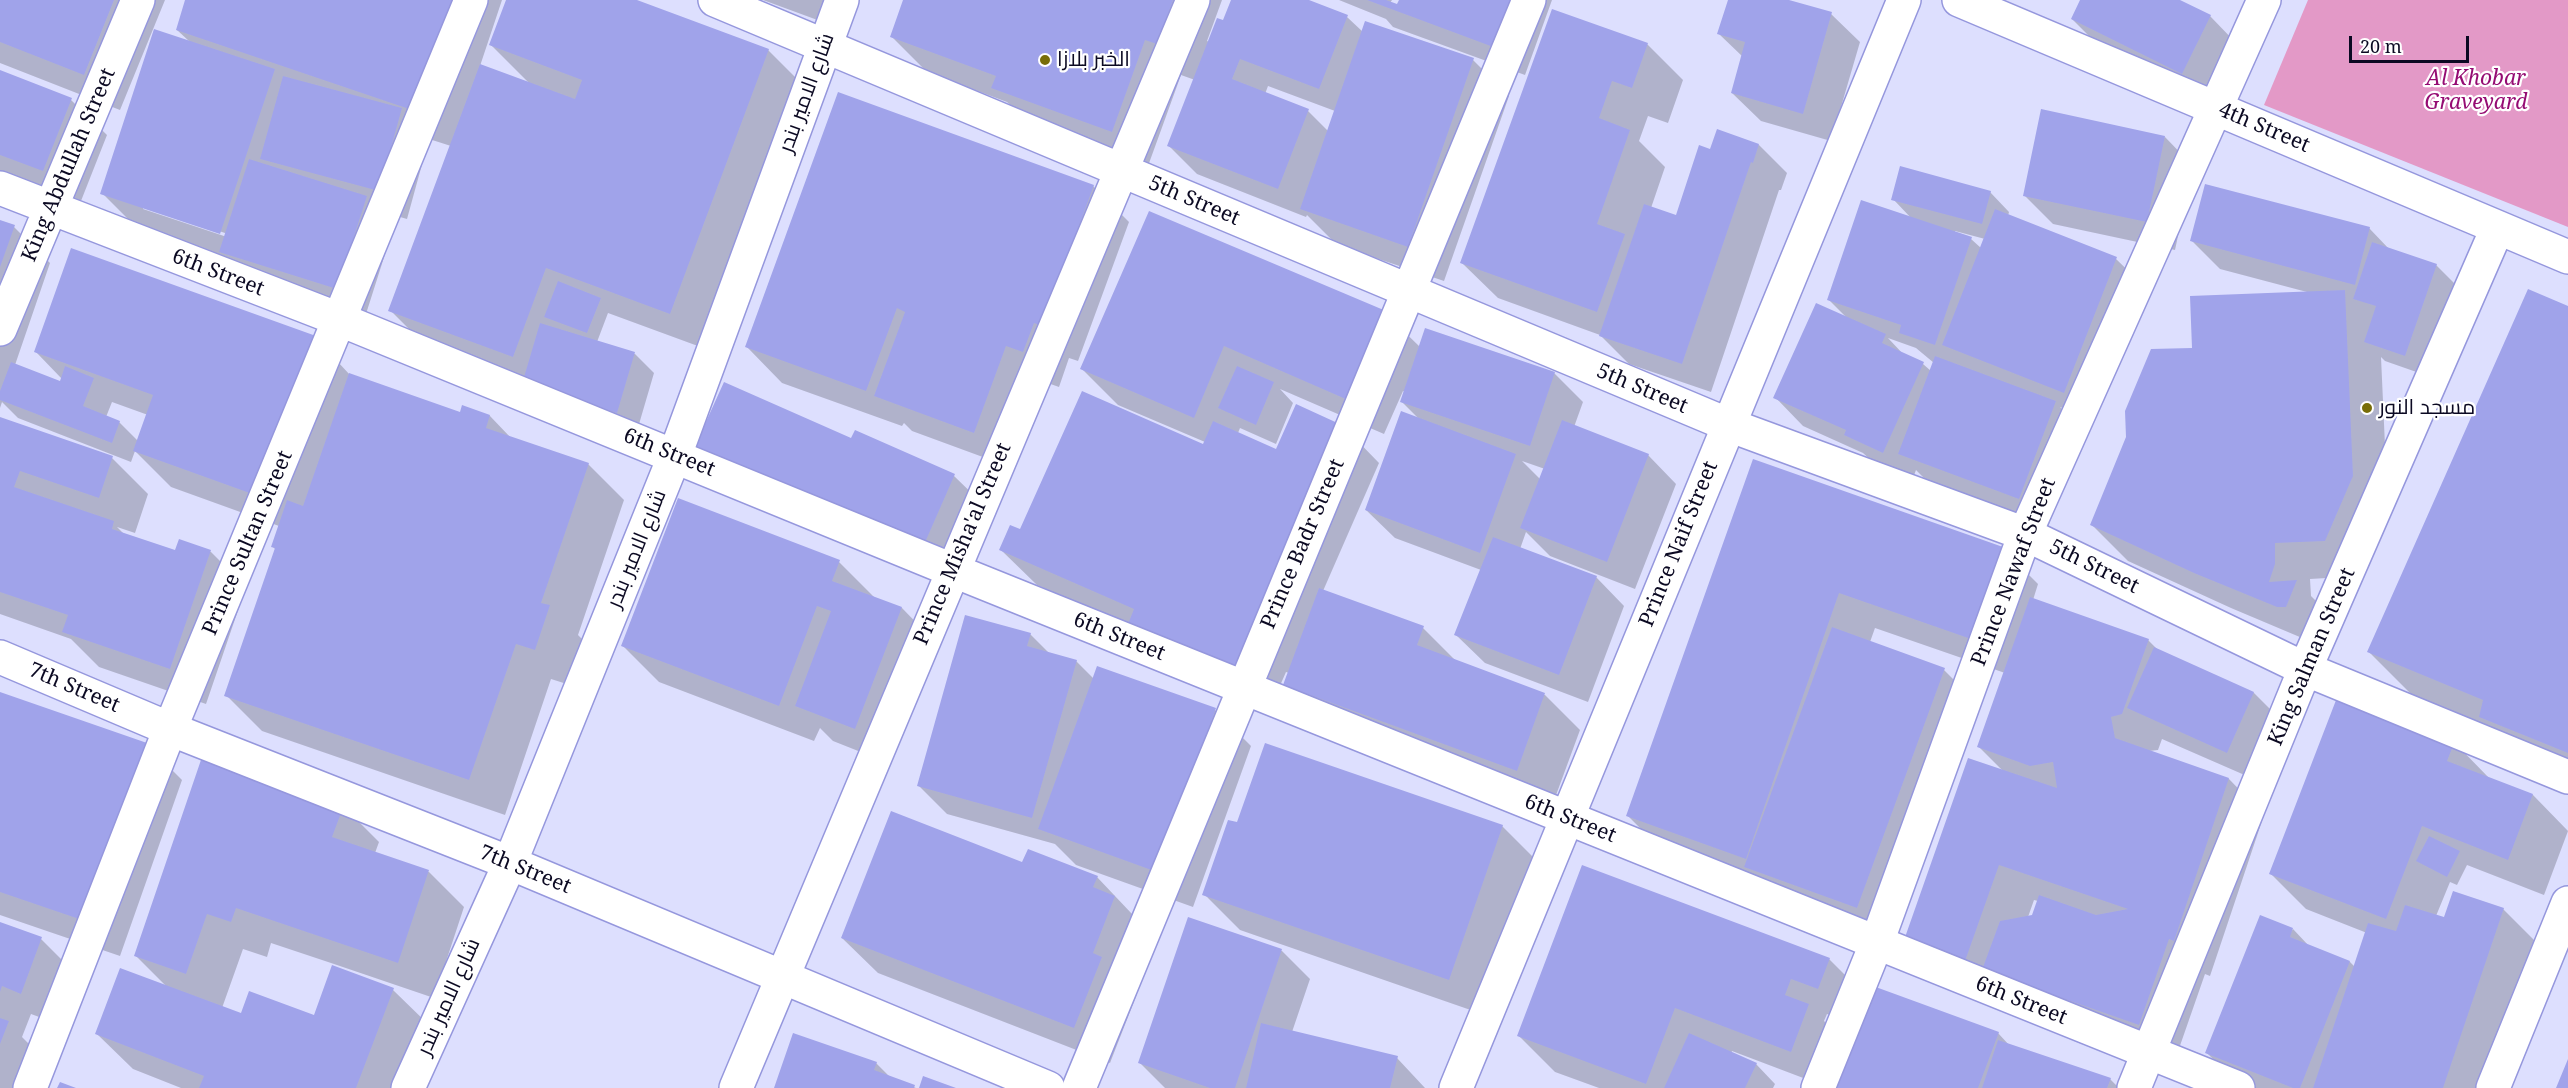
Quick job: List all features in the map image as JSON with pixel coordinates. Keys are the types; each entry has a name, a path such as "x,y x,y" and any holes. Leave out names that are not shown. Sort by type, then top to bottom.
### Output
{"street":[{"name":"King Abdullah Street","path":"0,330 138,0"},
{"name":"Prince Sultan Street","path":"30,1088 170,729 341,320 471,0"},
{"name":"5th Street","path":"715,0 1728,425 2025,534 2306,669 2568,777"},
{"name":"شارع الامير بندر","path":"408,1088 510,863 675,455 842,0"},
{"name":"Prince Misha'al Street","path":"736,1088 1193,0"},
{"name":"Prince Badr Street","path":"1079,1088 1529,0"},
{"name":"Prince Naif Street","path":"1456,1088 1904,0"},
{"name":"4th Street","path":"1959,0 2218,107 2497,229 2568,257"},
{"name":"Prince Nawaf Street","path":"1818,1088 1877,942 2025,534 2264,0"},
{"name":"6th Street","path":"0,188 341,320 952,570 2238,1088"},
{"name":"King Salman Street","path":"2134,1088 2306,669 2497,229"},
{"name":"7th Street","path":"0,657 170,729 510,863 1048,1088"},
{"path":"2493,1088 2568,903"}],"green space":[{"name":"Al Khobar Graveyard","path":"2308,0 2568,0 2568,227 2264,105"}],"building":[{"path":"0,0 114,0 84,75 0,42"},
{"path":"185,0 454,0 418,112 176,30"},
{"path":"506,0 637,0 769,49 670,314 546,268 513,357 388,311 480,64 575,99 582,80 489,45"},
{"name":"الخبر بلازا","path":"903,0 1173,0 1157,44 1145,40 1112,132 991,88 996,76 890,37"},
{"path":"1231,0 1309,0 1348,15 1319,89 1240,59 1232,79 1309,109 1278,189 1167,146 1217,18 1223,20"},
{"path":"1367,0 1386,0 1397,4 1399,0 1514,0 1496,48"},
{"path":"1728,0 1789,0 1832,12 1803,114 1731,93 1745,42 1717,34"},
{"path":"2080,0 2180,0 2211,15 2182,74 2071,19"},
{"path":"1552,9 1648,43 1632,88 1612,81 1599,118 1630,130 1597,224 1625,234 1597,312 1460,263"},
{"path":"1365,21 1474,58 1408,247 1300,209"},
{"path":"154,29 275,69 220,234 100,194"},
{"path":"0,70 72,98 43,171 0,155"},
{"path":"283,76 402,108 379,191 260,159"},
{"path":"838,92 1094,185 1042,326 1034,323 1023,352 1006,346 974,433 874,396 905,312 897,308 866,391 745,347"},
{"path":"2041,109 2165,136 2147,222 2023,196"},
{"path":"1717,129 1759,144 1682,364 1599,336 1644,204 1676,215 1699,145 1710,149"},
{"path":"249,159 367,196 337,289 219,252"},
{"path":"1900,166 1991,191 1982,224 1891,200"},
{"path":"2205,184 2370,227 2355,285 2190,241"},
{"path":"1861,200 1972,237 1935,345 1899,333 1901,325 1827,300"},
{"path":"1995,209 2117,257 2064,393 1942,345"},
{"path":"1149,211 1386,311 1348,400 1224,346 1194,418 1080,369"},
{"path":"0,220 15,225 0,267"},
{"path":"2372,242 2437,264 2405,356 2364,342 2376,306 2353,299"},
{"path":"71,248 316,336 258,496 133,451 153,395 34,352"},
{"path":"558,281 601,298 587,333 544,317"},
{"path":"2528,289 2568,306 2568,753 2479,717 2483,700 2367,652"},
{"path":"2345,290 2353,476 2325,541 2275,543 2275,564 2269,582 2297,580 2286,607 2277,607 2194,573 2090,525 2126,437 2125,411 2151,349 2192,348 2190,296"},
{"path":"1816,303 1886,334 1882,343 1924,362 1883,453 1844,435 1846,430 1773,398"},
{"path":"540,323 635,352 617,413 522,384"},
{"path":"1425,328 1555,372 1530,446 1400,402"},
{"path":"1935,356 2056,401 2019,499 1898,454"},
{"path":"11,362 60,381 65,366 94,378 83,406 120,421 112,443 0,400 0,391"},
{"path":"1237,366 1274,382 1256,425 1218,408"},
{"path":"349,373 460,412 462,405 490,415 486,428 589,463 541,603 550,605 535,650 516,644 469,780 224,696 275,548 271,547 287,500 303,506"},
{"path":"724,382 851,438 855,430 955,474 923,547 695,446"},
{"path":"1082,391 1203,444 1213,421 1276,449 1296,404 1344,426 1235,672 1128,624 1134,609 999,550 1010,525 1020,529"},
{"path":"1401,411 1516,454 1480,553 1365,510"},
{"path":"0,417 113,456 99,498 20,471 14,487 114,521 112,529 175,550 179,539 211,550 170,669 62,632 68,615 0,592"},
{"path":"1562,420 1649,454 1607,562 1520,528"},
{"path":"1753,459 2003,547 1971,639 1839,593 1746,859 1626,816"},
{"path":"678,498 840,560 832,581 902,607 855,729 795,706 831,611 817,606 779,706 621,646"},
{"path":"1493,537 1597,576 1559,675 1454,635"},
{"path":"1319,588 1424,626 1417,645 1545,693 1517,771 1283,685"},
{"path":"2030,597 2149,639 2122,714 2111,717 2115,738 2229,778 2174,941 2169,939 2139,1025 1982,970 2000,921 2032,915 2039,895 2096,915 2128,909 1999,865 1964,964 1903,943 1968,758 2057,788 2053,762 2030,766 1977,747"},
{"path":"965,615 1031,633 1027,646 1077,660 1032,818 917,786"},
{"path":"1832,627 1945,668 1857,908 1744,867"},
{"path":"2154,647 2254,692 2227,753 2127,708"},
{"path":"1097,666 1216,708 1157,872 1038,829"},
{"path":"0,692 147,743 85,921 0,892"},
{"path":"2338,695 2455,741 2447,761 2533,794 2508,860 2422,826 2386,919 2269,874"},
{"path":"1265,743 1503,825 1449,980 1202,895 1228,820 1237,822"},
{"path":"202,757 344,805 332,837 429,870 398,963 236,908 231,922 207,914 186,974 134,956"},
{"path":"891,811 1022,862 1028,849 1098,876 1093,887 1115,896 1093,953 1102,957 1074,1028 841,938"},
{"path":"2429,836 2460,851 2447,877 2416,861"},
{"path":"1582,865 1830,958 1818,989 1791,979 1785,995 1809,1004 1791,1052 1675,1008 1646,1084 1517,1036"},
{"path":"2453,891 2504,908 2443,1088 2313,1088 2368,923 2396,931 2405,905 2444,917"},
{"path":"2260,915 2293,928 2290,937 2350,961 2300,1088 2293,1088 2205,1053"},
{"path":"1188,917 1282,949 1235,1088 1210,1088 1138,1063"},
{"path":"0,922 42,937 21,994 2,986 0,992"},
{"path":"332,965 394,988 356,1088 199,1088 204,1076 95,1034 120,968 241,1013 249,991 314,1015"},
{"path":"1873,986 1999,1032 1978,1088 1836,1088"},
{"path":"0,1018 9,1021 0,1044"},
{"path":"1261,1023 1398,1056 1390,1088 1246,1088"},
{"path":"793,1033 877,1062 874,1070 915,1085 914,1088 774,1088"},
{"path":"1689,1033 1757,1063 1745,1088 1664,1088"},
{"path":"1998,1040 2111,1078 2107,1088 1982,1088"},
{"path":"2568,1059 2568,1088 2556,1088"},
{"path":"923,1076 956,1088 919,1088"},
{"path":"60,1082 76,1088 57,1088"}],"place":[{"name":"الخبر بلازا","path":"1045,60"},
{"name":"مسجد النور","path":"2367,408"}]}
